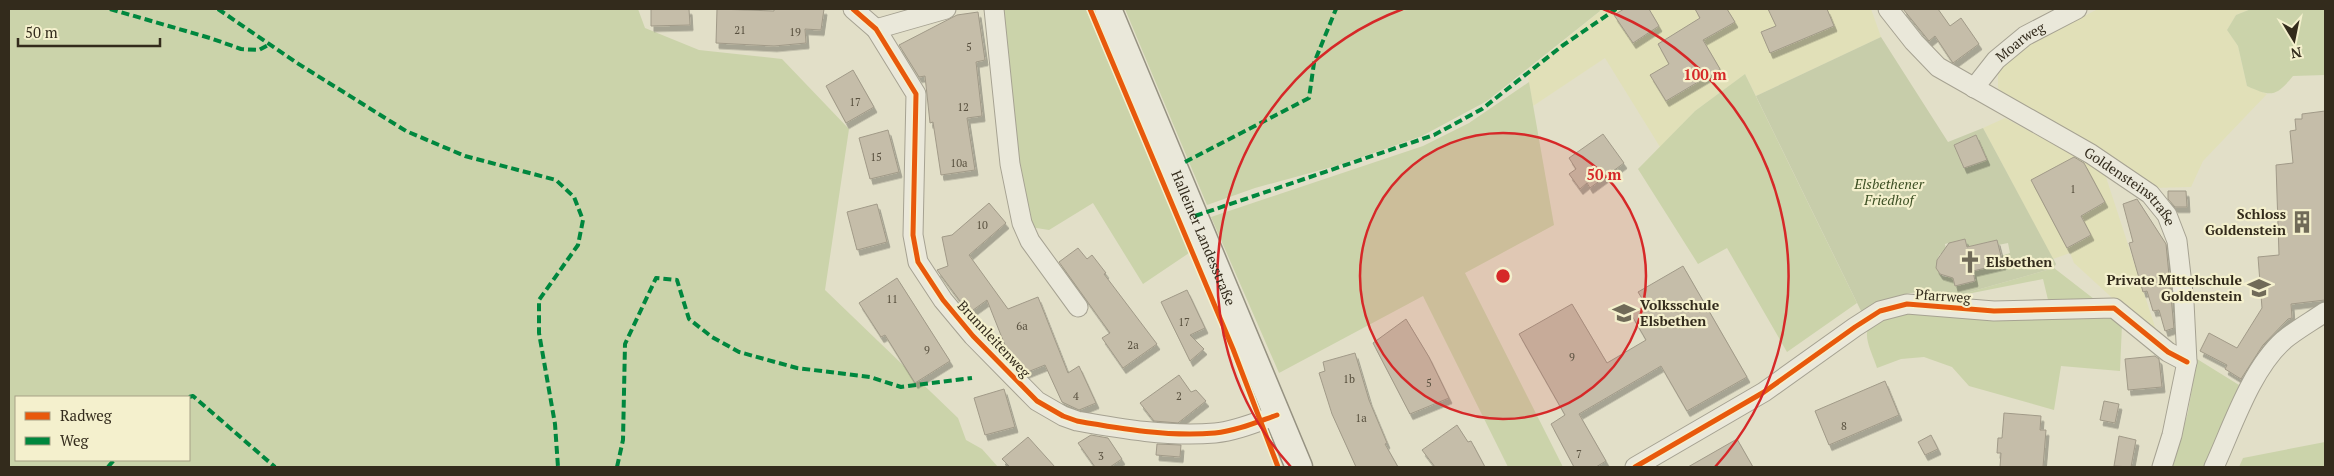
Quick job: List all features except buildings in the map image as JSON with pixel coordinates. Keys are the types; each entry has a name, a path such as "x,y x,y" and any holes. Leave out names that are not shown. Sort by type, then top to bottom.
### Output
{"main road":[{"name":"Halleiner Landesstraße","path":"1108,9 1299,467"}],"street":[{"name":"Brunnleitenweg","path":"853,9 876,29 916,94 916,200 913,235 918,262 943,300 973,336 1037,401 1064,416 1078,421 1178,434 1215,433 1246,427 1277,415"},
{"path":"876,29 946,9"},
{"path":"994,9 1010,164 1022,223 1030,241 1078,307"},
{"name":"Goldensteinstraße","path":"1888,9 1914,42 1938,67 2091,154 2150,194 2167,215 2177,241 2184,302 2187,362 2172,435 2162,467"},
{"name":"Moarweg","path":"1974,88 1996,60 2025,36 2077,9"},
{"name":"Pfarrweg","path":"1635,467 1764,392 1854,327 1880,311 1907,304 1994,310 2114,308 2168,352 2187,362"},
{"path":"2214,467 2246,395 2264,365 2283,341 2325,312"}],"green space":[{"path":"9,9 638,9 645,28 699,50 782,59 849,129 825,290 958,418 966,440 982,449 998,467 9,467"},
{"path":"1001,9 1086,9 1189,253 1143,284 1093,203 1049,230 1030,227 1026,217"},
{"path":"1125,9 1599,9 1600,11 1487,101 1422,136 1339,165 1255,188 1207,205"},
{"path":"1599,9 1871,9 1881,37 1756,96 1745,74 1695,111 1660,147 1605,58 1533,106 1527,71 1599,12"},
{"path":"2098,9 2251,9 2236,15 2227,30 2238,46 2247,86 2267,94 2203,161 2191,187 2152,188 2115,159 2008,98 1998,88 1998,70 2018,50"},
{"path":"2251,9 2325,9 2325,75 2293,76 2282,88 2273,93 2262,92 2247,86 2238,46 2227,30 2236,15"},
{"name":"Elsbethener Friedhof","path":"1881,37 1948,142 1983,128 2056,264 2054,268 1952,297 1914,292 1862,313 1756,96","holes":["1976,135 1987,159 1964,168 1955,145","1965,239 1967,247 1997,240 1998,245 2008,243 2010,253 2001,256 2003,264 1973,271 1975,281 1955,286 1953,276 1944,277 1939,273 1937,260 1940,254 1947,253 1945,244"]},
{"path":"1745,74 1857,303 1787,352 1727,248 1698,264 1638,169 1695,111"},
{"path":"1529,82 1554,225 1465,273 1563,467 1508,467 1423,296 1279,373 1211,217 1423,146 1469,123"},
{"path":"2005,118 2104,171 2157,333 2120,305 2074,263 2070,253 2053,259 1983,128"},
{"path":"2054,268 2094,299 2093,302 2049,304 2043,279 1952,297"},
{"path":"1918,310 2094,313 2115,318 2122,324 2120,371 2061,366 2054,410 1969,386 1952,367 1924,357 1901,359 1877,368 1868,341 1867,333 1869,327 1879,318"},
{"path":"2197,359 2239,385 2205,467 2172,467 2188,412"},
{"path":"2325,442 2325,467 2239,467 2243,458"}],"marked path":[{"path":"110,9 241,49 259,50 270,44"},
{"path":"218,9 297,63 406,131 465,156 556,180 574,197 583,220 578,245 539,300 539,333 555,424 558,467"},
{"path":"1185,162 1309,98 1314,63 1336,9"},
{"path":"1195,216 1434,135 1482,109 1562,46 1616,9"},
{"path":"617,467 623,440 625,344 656,278 677,280 689,319 712,337 739,352 797,368 870,377 901,387 972,378"},
{"path":"190,397 193,396 275,467"},
{"path":"108,467 113,461"}],"cycle path":[{"path":"853,9 876,29 916,94 913,235 918,262 943,300 973,336 1037,401 1063,416 1077,421 1128,429 1180,434 1223,432 1277,415"},
{"path":"1090,9 1233,349 1278,467"},
{"path":"1635,467 1764,392 1880,311 1907,304 1994,311 2114,308 2168,352 2187,362"}],"place":[{"name":"Schloss Goldenstein","path":"2302,222"},
{"name":"Elsbethen","path":"1970,262"},
{"name":"Private Mittelschule Goldenstein","path":"2259,288"},
{"name":"Volksschule Elsbethen","path":"1624,313"}]}
